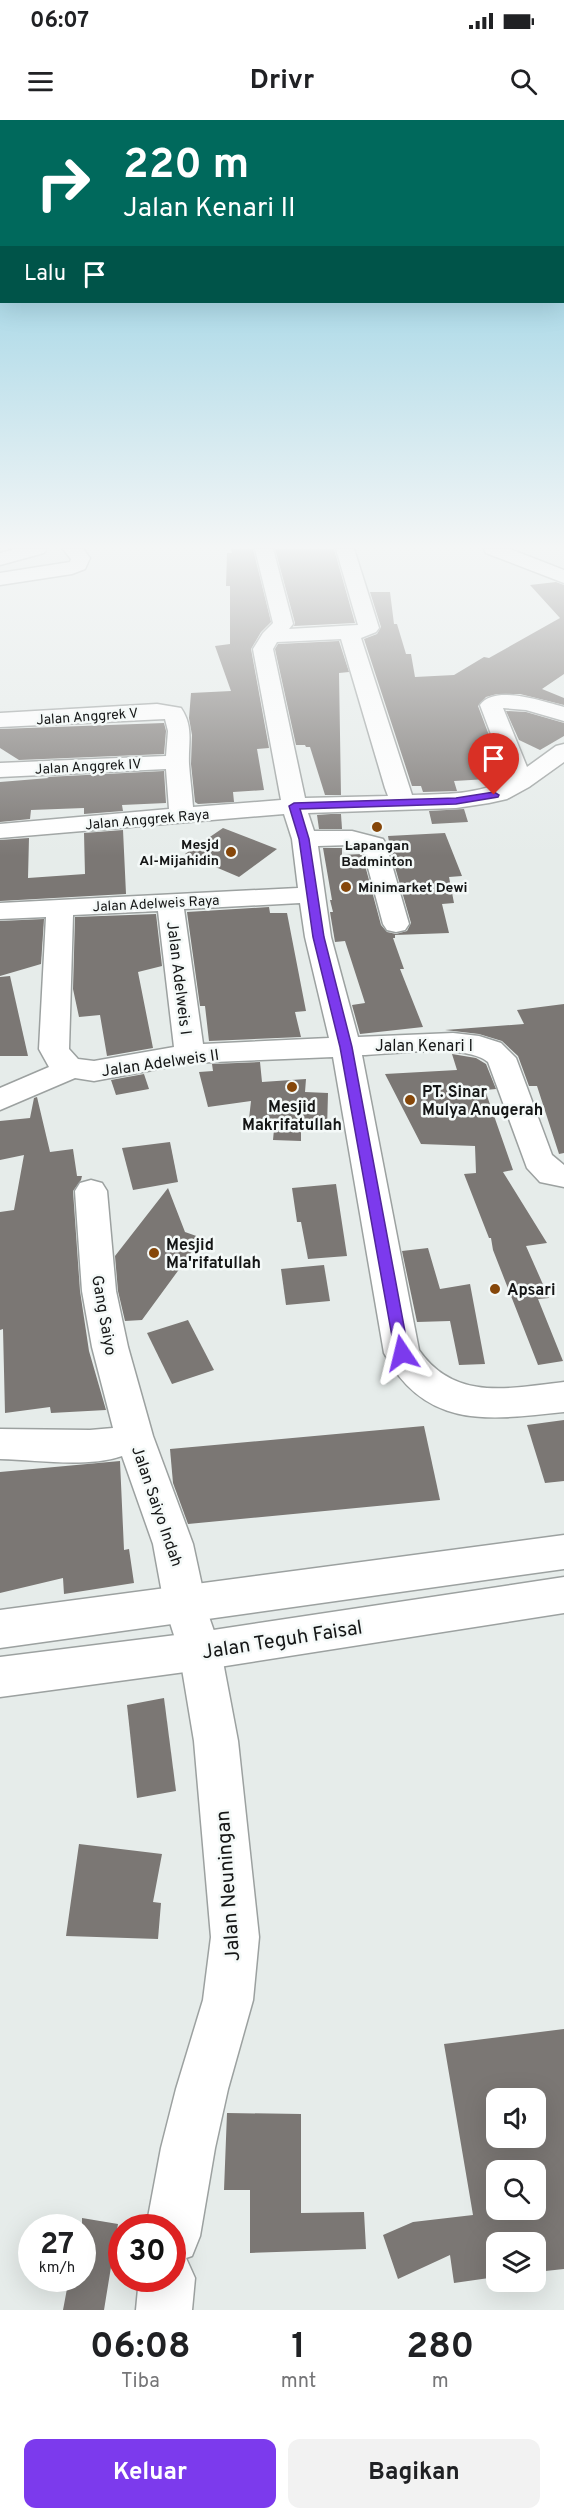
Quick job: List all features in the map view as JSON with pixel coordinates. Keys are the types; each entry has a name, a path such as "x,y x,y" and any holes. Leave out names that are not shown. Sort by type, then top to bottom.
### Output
{"main road":[{"path":"264,651 294,806 304,839 318,937 346,1047 402,1353 407,1363 434,1389 473,1403 501,1404 564,1397"},
{"path":"360,651 397,788 404,802"},
{"path":"521,782 491,705 499,701 510,701 564,714"},
{"name":"Jalan Anggrek V","path":"0,720 157,711 173,713 179,731 177,762"},
{"name":"Jalan Anggrek Raya","path":"0,831 294,806 456,801 489,796 521,782 564,751"},
{"path":"177,762 181,808 184,815"},
{"name":"Jalan Anggrek IV","path":"0,770 177,762"},
{"path":"304,839 352,838 374,844 396,924"},
{"name":"Jalan Adelweis Raya","path":"0,911 311,895"},
{"name":"Jalan Adelweis I","path":"170,902 190,1054"},
{"path":"60,907 54,1049 59,1060 72,1068"},
{"name":"Jalan Kenari I","path":"346,1047 453,1042 477,1044 492,1050 501,1058 504,1065 538,1160 552,1174 564,1176"},
{"name":"Jalan Adelweis II","path":"72,1068 94,1071 190,1054 346,1047"},
{"path":"0,1100 72,1068"},
{"name":"Gang Saiyo","path":"92,1191 99,1291 110,1347 134,1436"},
{"name":"Jalan Saiyo Indah","path":"0,1444 101,1446 134,1436 173,1544 185,1604"},
{"path":"0,1629 546,1555"},
{"name":"Jalan Teguh Faisal","path":"0,1677 200,1651 551,1598"},
{"name":"Jalan Neuningan","path":"176,2214 202,2089 228,2000 235,1937 216,1741 200,1651 185,1604"},
{"path":"164,2310 166,2292"}],"building":[{"path":"217,651 251,651 269,748 257,749 264,790 233,792 234,802 198,804 195,802 191,764 192,735 189,718 191,693 231,691"},
{"path":"275,651 342,651 349,672 339,673 341,795 325,795 310,747 296,745"},
{"path":"368,651 405,651 406,654 411,654 415,677 454,675 484,657 489,658 501,651 564,651 564,674 542,689 564,698 564,705 520,694 497,694 486,697 478,706 505,778 454,781 457,791 423,792 421,786 412,786"},
{"path":"506,711 526,712 564,723 564,736 540,750 519,740"},
{"path":"164,723 166,731 164,754 19,760 0,748 0,729"},
{"path":"164,771 166,803 122,805 123,811 84,814 84,808 31,810 30,819 0,822 0,782 49,778 47,777"},
{"path":"464,809 468,822 432,824 429,811"},
{"path":"341,814 342,829 319,829 317,815"},
{"name":"Mesjd Al-Mijahidin","path":"223,828 277,849 239,877 185,854"},
{"path":"123,830 126,894 0,901 0,840 29,838 28,878 85,874 84,833"},
{"path":"445,833 462,876 449,877 454,903 442,904 449,933 395,935 393,938 404,969 400,969 423,1027 360,1034 352,1005 365,1003 345,941 335,942 330,912 333,912 330,900 332,900 323,848 342,848 342,855 362,854 381,925 387,932 396,934 407,931 411,923 388,836"},
{"path":"269,907 270,913 287,913 306,1011 295,1012 301,1037 209,1041 205,1006 200,1006 187,912"},
{"path":"156,914 162,966 138,972 153,1048 107,1056 100,1015 79,1017 73,989 75,917"},
{"path":"44,919 41,964 0,976 0,921"},
{"path":"10,976 28,1056 0,1056 0,977"},
{"path":"564,1004 564,1153 559,1154 537,1086 529,1086 518,1056 502,1041 479,1034 445,1030 524,1024 517,1010"},
{"path":"452,1054 476,1058 486,1064 496,1089 485,1090 513,1170 503,1172 547,1243 526,1246 549,1298 538,1299 563,1361 538,1365 493,1250 491,1238 489,1238 464,1174 476,1173 475,1146 421,1144 385,1074 457,1070"},
{"path":"260,1062 262,1082 306,1079 305,1092 328,1093 327,1130 301,1130 301,1141 273,1140 275,1119 249,1119 251,1101 208,1107 199,1072 213,1071 212,1064"},
{"path":"144,1074 149,1089 116,1095 111,1080"},
{"path":"37,1097 50,1152 73,1149 77,1176 82,1176 73,1191 80,1291 89,1351 106,1410 51,1413 50,1407 5,1413 3,1329 0,1330 0,1212 14,1210 24,1155 0,1160 0,1121 30,1118 34,1098"},
{"path":"170,1142 178,1182 133,1190 122,1148"},
{"path":"336,1184 347,1256 308,1259 301,1222 297,1222 292,1188"},
{"name":"Mesjid Ma'rifatullah","path":"168,1188 185,1232 202,1238 142,1320 125,1321 118,1291 115,1256"},
{"path":"428,1248 440,1289 470,1284 485,1364 459,1365 450,1321 417,1322 402,1251"},
{"path":"324,1265 330,1301 286,1305 281,1269"},
{"path":"188,1320 214,1370 172,1384 147,1333"},
{"path":"564,1420 564,1481 545,1483 527,1425"},
{"path":"424,1426 440,1500 188,1524 173,1483 170,1449"},
{"path":"120,1461 124,1550 129,1549 134,1583 64,1594 63,1578 0,1593 0,1472"},
{"path":"164,1698 176,1791 137,1798 127,1705"},
{"path":"79,1844 162,1854 153,1902 161,1903 158,1939 66,1936"},
{"path":"564,2029 564,2269 546,2271 546,2232 486,2232 486,2278 454,2283 450,2255 398,2279 383,2235 413,2222 473,2215 444,2044"},
{"path":"227,2113 301,2114 301,2213 364,2212 366,2249 250,2253 250,2190 224,2190"},
{"path":"96,2220 108,2222 108,2285 104,2310 63,2310 66,2292 96,2292"}],"place":[{"name":"Lapangan Badminton","path":"377,827"},
{"name":"Mesjd Al-Mijahidin","path":"231,852"},
{"name":"Minimarket Dewi","path":"346,887"},
{"name":"Mesjid Makrifatullah","path":"292,1087"},
{"name":"PT. Sinar Mulya Anugerah","path":"410,1100"},
{"name":"Mesjid Ma'rifatullah","path":"154,1253"},
{"name":"Apsari","path":"495,1289"}],"route":[{"path":"402,1353 346,1047 318,937 304,839 294,806 456,801 494,795"}]}
